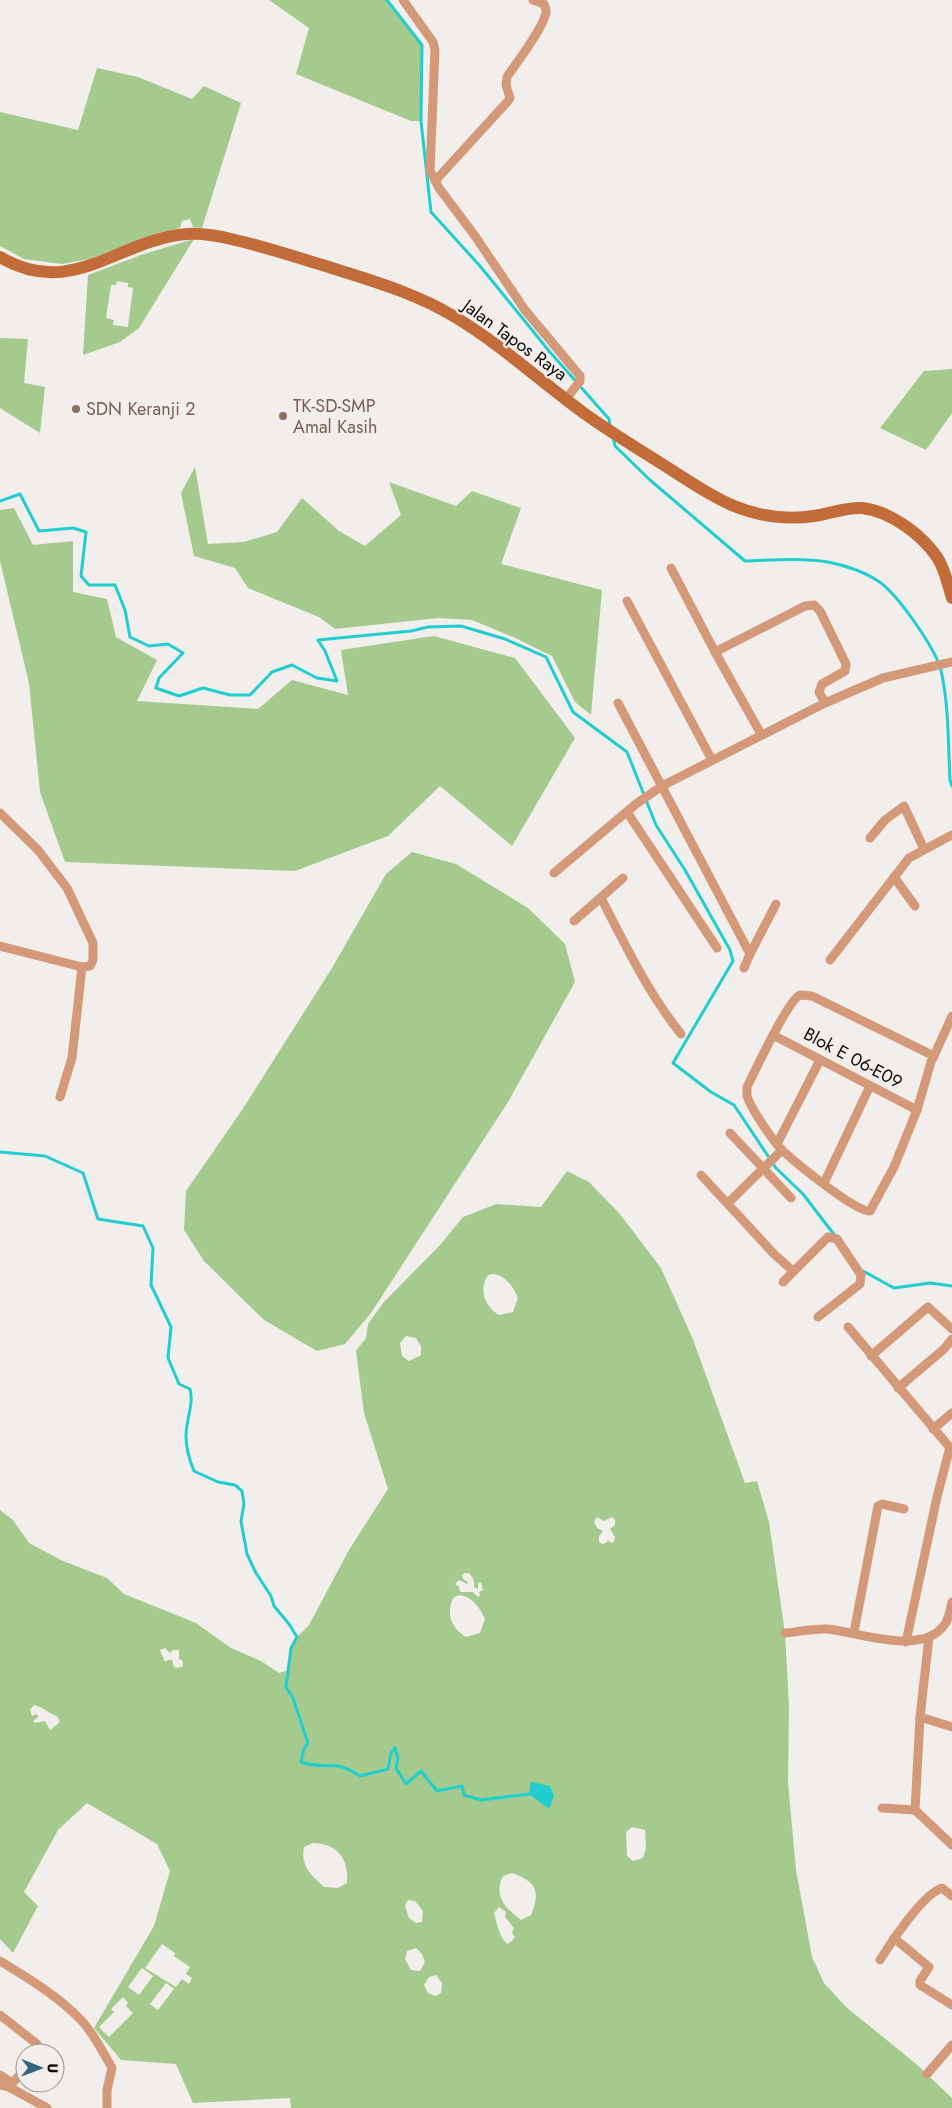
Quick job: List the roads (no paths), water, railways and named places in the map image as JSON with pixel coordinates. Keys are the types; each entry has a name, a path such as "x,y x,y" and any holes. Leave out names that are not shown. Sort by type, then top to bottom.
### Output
{"main road":[{"name":"Jalan Tapos Raya","path":"0,257 24,268 47,272 66,272 84,269 159,240 185,234 207,234 235,240 388,286 419,298 454,316 570,394 619,437 705,491 733,506 759,514 784,518 811,517 861,508 888,515 918,537 937,557 943,569 952,598"}],"street":[{"path":"403,0 433,42 435,50 430,168 435,181 476,236 525,310 580,376 580,381 570,394"},
{"path":"435,181 510,98 506,85 507,77 546,16 544,4 533,0"},
{"path":"671,568 761,734"},
{"path":"626,601 712,760"},
{"path":"715,652 805,606 814,605 820,611 846,664 845,671 822,684 819,692 825,703"},
{"path":"554,873 636,804 658,788 825,703 883,678 948,662"},
{"path":"618,703 658,788 750,954"},
{"path":"870,838 884,820 904,806 924,849"},
{"path":"628,812 718,948"},
{"path":"0,813 38,850 72,895 93,944 94,960 90,966 82,967 0,946"},
{"path":"830,960 909,858 952,834"},
{"path":"894,877 915,906"},
{"path":"574,921 623,878"},
{"path":"601,898 646,982 670,1021 681,1034"},
{"path":"744,968 776,904"},
{"path":"60,1097 72,1058 82,967"},
{"path":"934,1056 812,996 804,994 796,996 746,1091 750,1103 779,1149 839,1196 862,1210 868,1211 872,1209 894,1167 917,1110 934,1056 952,1016"},
{"name":"Blok E 06-E09","path":"774,1036 917,1110"},
{"path":"728,1203 766,1165 779,1149 820,1060"},
{"path":"824,1183 870,1086"},
{"path":"730,1134 766,1165 792,1198"},
{"path":"701,1175 774,1254 793,1270"},
{"path":"783,1282 824,1240 832,1237 842,1246 861,1276 860,1284 818,1317"},
{"path":"871,1356 928,1307 952,1329"},
{"path":"848,1328 951,1448 937,1497 906,1642"},
{"path":"898,1388 944,1349 952,1339"},
{"path":"933,1429 952,1412"},
{"path":"854,1632 878,1506 882,1504 904,1508"},
{"path":"785,1633 824,1629 854,1632 879,1639 906,1642 929,1637 944,1625 952,1602"},
{"path":"915,1810 920,1717 929,1637"},
{"path":"920,1717 952,1727"},
{"path":"882,1808 915,1810 952,1845"},
{"path":"880,1960 894,1938 920,1906 940,1889 946,1890 952,1896"},
{"path":"894,1938 929,1967 920,1985 952,2005"},
{"path":"0,1961 40,1986 64,2005 81,2020 97,2041 112,2068 107,2090 107,2108"},
{"path":"0,2016 36,2043"},
{"path":"927,2074 952,2046"},
{"path":"0,2075 7,2085 47,2108"}],"water":[{"path":"531,1782 550,1786 554,1796 549,1809 529,1794"}],"waterway":[{"path":"387,0 422,45 421,121 431,212 480,266 549,351 609,419 610,426"},
{"path":"613,437 615,446 650,480 745,561 797,560 828,562 861,572 886,587 905,609 923,635 941,670 947,711 950,780 952,786"},
{"path":"0,501 20,494 39,531 73,528 86,532 81,576 89,585 115,585 125,610 130,637 149,646 168,644 183,653 159,678 156,688 179,696 203,688 230,695 250,695 272,672 292,665 317,678 337,681 325,651 318,640 411,631 428,627 461,626 505,639 546,657 573,712 627,752 656,825 685,870 730,950 733,961 673,1063 711,1092 734,1105 776,1168 803,1194 836,1237"},
{"path":"0,1152 45,1156 83,1173 98,1219 143,1226 153,1248 151,1285 171,1327 168,1358 179,1384 190,1389 191,1401 186,1436 192,1467 194,1471 218,1482 235,1485 242,1491 244,1504 241,1521 247,1554 256,1573 271,1596 274,1606 297,1637 291,1648 286,1687 293,1698 308,1743 304,1749 301,1762 338,1766 360,1776 388,1769 391,1753 395,1748 398,1758 396,1768 406,1784 421,1771 437,1791 462,1786 464,1795 481,1800 529,1794"},
{"path":"863,1271 894,1288 930,1283 952,1286"}],"place":[{"name":"SDN Keranji 2","path":"76,409"},
{"name":"TK-SD-SMP Amal Kasih","path":"283,416"}]}
